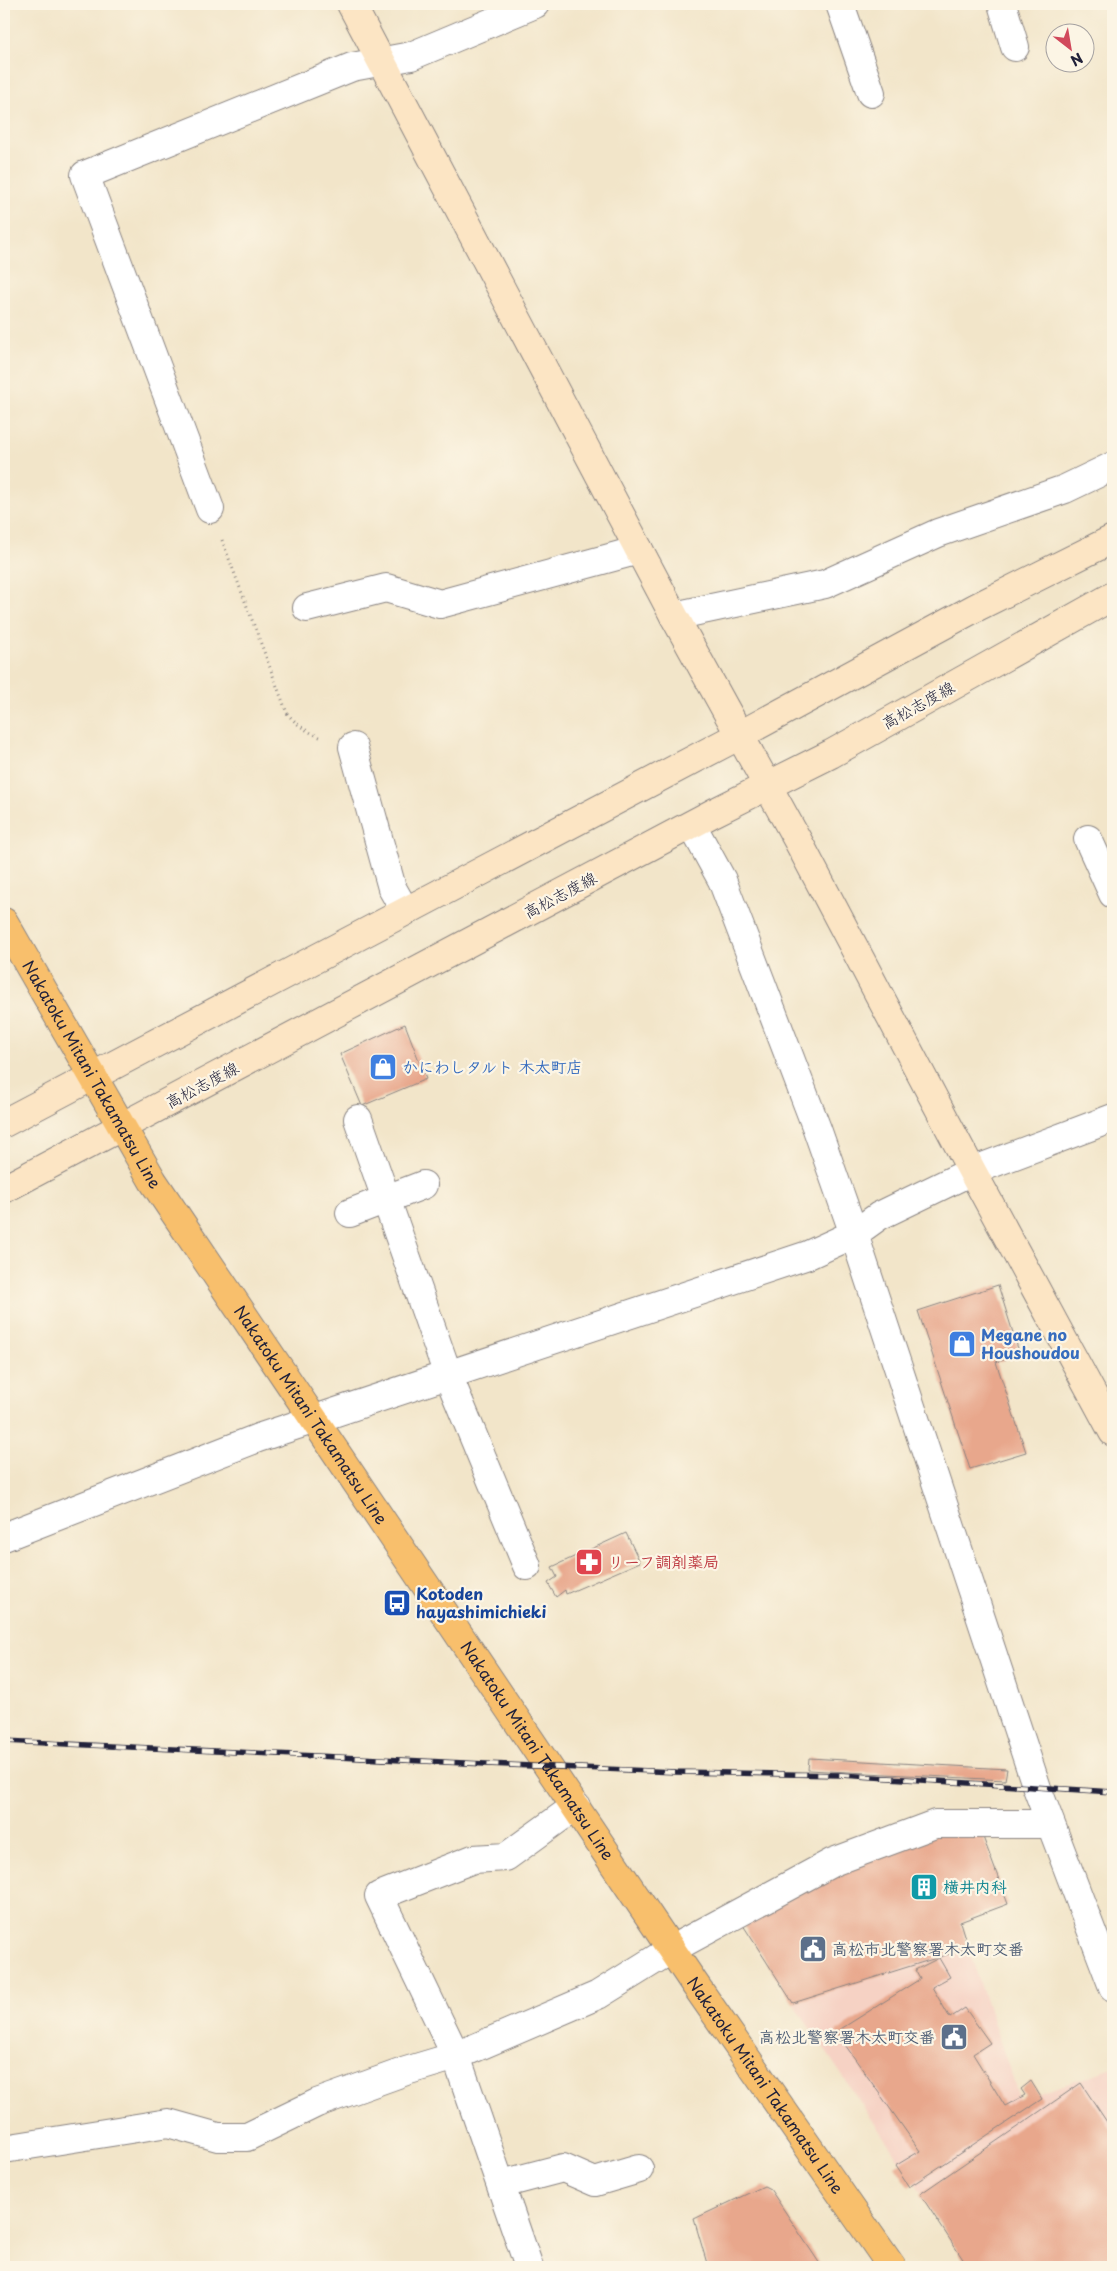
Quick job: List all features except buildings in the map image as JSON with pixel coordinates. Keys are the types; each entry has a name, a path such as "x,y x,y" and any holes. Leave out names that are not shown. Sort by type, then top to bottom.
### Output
{"main road":[{"path":"351,4 674,616 798,840 972,1171 1113,1432"},
{"path":"4,1123 740,735 975,608 1113,539"},
{"name":"高松志度線","path":"4,1189 831,754 1113,596"},
{"name":"Nakatoku Mitani Takamatsu Line","path":"4,922 153,1181 672,1949 892,2267"}],"street":[{"path":"210,509 85,175 352,67 411,56 535,4"},
{"path":"840,4 871,93"},
{"path":"1002,4 1016,47"},
{"path":"674,616 825,584 938,533 1065,489 1113,466"},
{"path":"308,608 386,588 440,604 639,550"},
{"path":"352,747 371,809 382,858 392,888 405,911"},
{"path":"692,826 722,880 817,1129 854,1234 1050,1824 1113,1987"},
{"path":"1088,839 1113,894"},
{"path":"358,1118 448,1375 527,1566"},
{"path":"4,1534 258,1438 808,1255 854,1234 880,1216 972,1171 1113,1118"},
{"path":"350,1213 423,1185"},
{"path":"529,2267 502,2184 456,2056 378,1896 473,1859 506,1857 576,1806"},
{"path":"4,2149 168,2123 218,2137 247,2137 318,2103 406,2071 456,2056 598,1995 672,1949 833,1862 934,1824 1050,1824"},
{"path":"502,2184 563,2168 595,2182 640,2169"}],"path":[{"path":"210,509 286,713 292,720 309,732 352,747"}],"shaded area":[{"path":"968,1948 1020,2100 1113,2068 1113,2267 972,2267 793,2003"}],"railway":[{"path":"4,1741 676,1772 841,1775 1113,1792"}],"place":[{"name":"かにわしタルト 木太町店","path":"383,1067"},
{"name":"Megane no Houshoudou","path":"962,1344"},
{"name":"リーフ調剤薬局","path":"589,1562"},
{"name":"Kotoden hayashimichieki","path":"397,1603"},
{"name":"横井内科","path":"924,1887"},
{"name":"高松市北警察署木太町交番","path":"813,1949"},
{"name":"高松北警察署木太町交番","path":"954,2037"}]}
